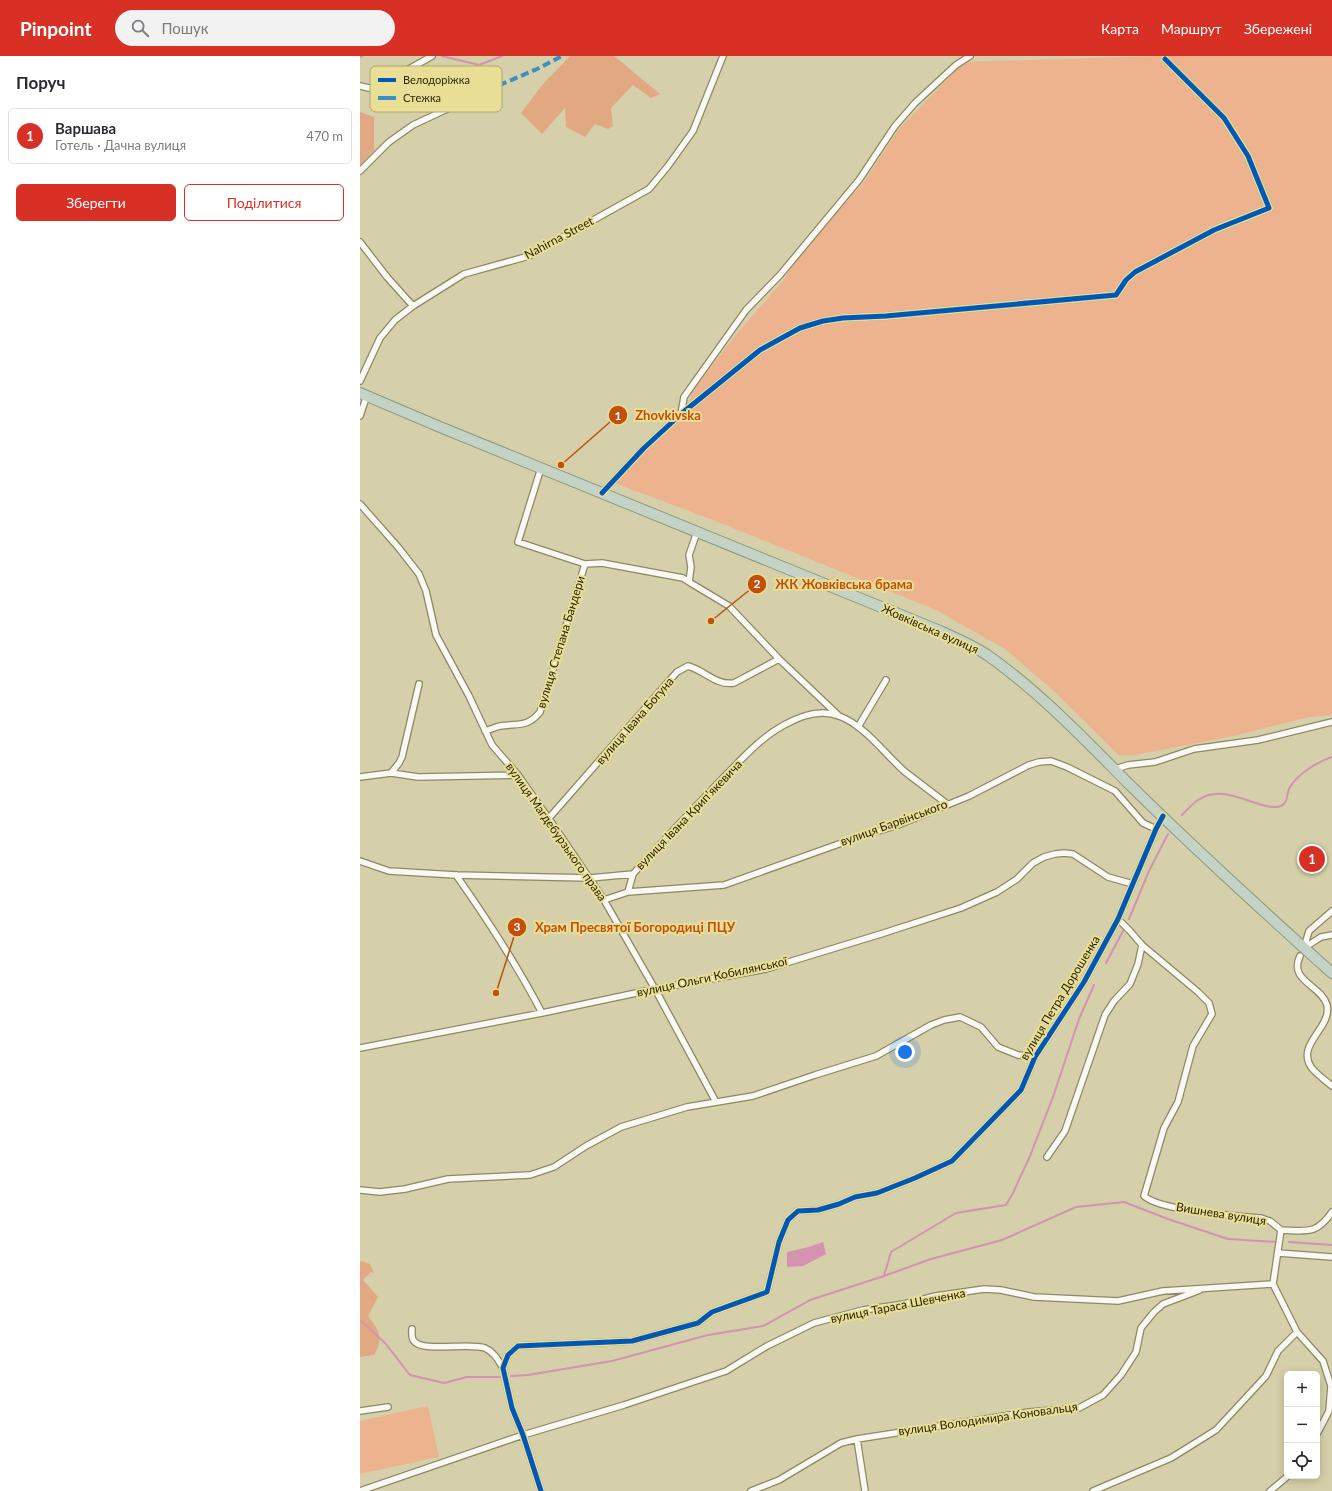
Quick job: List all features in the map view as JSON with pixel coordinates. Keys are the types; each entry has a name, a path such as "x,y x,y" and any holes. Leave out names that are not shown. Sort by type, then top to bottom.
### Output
{"highway":[{"name":"Жовківська вулиця","path":"362,392 440,427 940,631 972,646 990,657 1027,685 1302,952 1332,973"}],"street":[{"path":"415,66 432,56"},
{"name":"Nahirna Street","path":"360,381 380,338 395,320 413,306 464,274 529,256 649,189 668,166 693,131 723,56"},
{"path":"681,414 684,397 742,316 780,275 858,180 895,126 915,103 956,65 970,56"},
{"path":"602,492 644,448 681,414 760,350 800,328 843,318 894,316 1116,295 1126,280 1135,272 1214,230 1268,208 1248,156 1224,118 1166,59"},
{"path":"360,86 370,88"},
{"path":"360,171 389,142 413,125 441,112"},
{"path":"360,242 387,277 413,306"},
{"path":"360,416 362,392"},
{"name":"вулиця Степана Бандери","path":"485,731 500,726 524,724 533,720 540,712 585,564 518,542 541,468"},
{"path":"360,504 419,574 426,591 436,635 469,696 485,731"},
{"path":"689,582 691,567 690,555 697,532"},
{"path":"585,564 602,563 683,578 729,606 779,659"},
{"name":"вулиця Івана Крипʼякевича","path":"779,659 839,716 858,727 904,771 947,804"},
{"name":"вулиця Івана Богуна","path":"549,818 677,672 688,666 726,684 734,682 779,659"},
{"path":"858,727 886,680"},
{"path":"391,773 402,757 419,684"},
{"name":"вулиця Івана Крипʼякевича","path":"360,861 389,870 456,875 590,878 633,874 738,762 767,737 783,726 812,714 825,713 839,716"},
{"path":"1115,769 1128,765 1154,762 1194,749 1258,740 1332,722"},
{"name":"вулиця Магдебурзького права","path":"485,731 492,745 518,775 604,900 655,989 716,1102"},
{"name":"вулиця Барвінського","path":"604,900 628,892 724,885 850,840 898,825 969,796 1029,765 1039,762 1051,761 1067,767 1115,791 1143,823 1156,828"},
{"path":"360,777 391,773 418,777 518,775"},
{"name":"вулиця Петра Дорошенка","path":"503,1368 508,1355 518,1346 632,1341 698,1323 712,1312 767,1292 779,1242 788,1220 798,1211 818,1210 855,1197 877,1193 952,1161 1021,1090 1034,1057 1084,982 1118,919 1156,828 1163,816"},
{"name":"вулиця Ольги Кобилянської","path":"360,1048 542,1013 655,989 766,969 961,908 997,892 1016,879 1033,863 1044,857 1055,854 1073,854 1108,877 1133,884"},
{"path":"628,892 633,874"},
{"path":"456,875 472,897 524,979 542,1013"},
{"path":"1332,911 1309,931 1297,964 1298,973 1323,997 1328,1009 1323,1026 1309,1049 1308,1058 1314,1070 1332,1086"},
{"path":"1047,1157 1065,1131 1105,1015 1114,1001 1130,984 1138,964 1142,945 1118,919"},
{"path":"1302,952 1321,937 1332,935"},
{"name":"Вишнева вулиця","path":"1142,945 1198,992 1209,1003 1212,1014 1193,1046 1178,1102 1164,1128 1144,1196 1156,1202 1194,1211 1261,1218 1276,1225 1281,1230"},
{"name":"вулиця Петра Дорошенка","path":"360,1190 380,1192 411,1188 448,1180 530,1175 554,1167 586,1146 621,1127 687,1106 754,1096 876,1056 931,1025 944,1020 960,1017 981,1027 998,1047 1018,1055 1034,1057"},
{"path":"1320,1428 1329,1411 1331,1386 1323,1361 1297,1332 1273,1284 1281,1230 1305,1231 1318,1227 1322,1225 1332,1212"},
{"path":"1278,1253 1332,1257"},
{"name":"вулиця Тараса Шевченка","path":"360,1491 523,1435 624,1405 726,1371 767,1346 814,1323 863,1310 904,1304 936,1296 984,1290 1001,1290 1034,1297 1118,1301 1163,1291 1206,1287 1273,1284"},
{"name":"вулиця Володимира Коновальця","path":"750,1491 779,1480 841,1443 857,1439 1029,1412 1079,1408 1103,1395 1121,1375 1136,1352 1141,1328 1154,1312 1163,1304 1206,1287"},
{"path":"412,1329 412,1337 414,1342 418,1344 433,1347 475,1346 483,1348 496,1356 503,1368 512,1408 523,1435 541,1491"},
{"path":"1093,1491 1171,1458 1216,1430 1266,1376 1278,1351 1297,1332"},
{"path":"360,1411 388,1407"},
{"path":"857,1439 865,1491"},
{"path":"1270,1491 1284,1479"}],"shaded area":[{"path":"570,56 614,56 660,94 651,98 633,85 611,108 613,126 608,129 595,124 585,137 566,127 565,108 542,134 521,113 543,84"},
{"path":"1157,56 1332,56 1332,715 1310,717 1233,736 1177,747 1134,755 1118,755 1055,692 1005,649 936,610 718,522 612,482 685,416 692,392 735,336 783,281 802,249 862,185 899,129 964,62"},
{"path":"360,112 374,117 374,150 360,165"},
{"path":"823,1242 826,1254 803,1266 787,1267 787,1252"},
{"path":"362,1261 370,1264 374,1273 371,1272 363,1280 378,1297 368,1316 379,1334 379,1344 374,1355 360,1357 360,1262"},
{"path":"428,1406 439,1457 360,1474 360,1421"}],"waterway":[{"path":"442,56 479,65 502,56"},
{"path":"1182,815 1198,800 1215,794 1232,796 1268,806 1281,806 1284,804 1293,782 1314,765 1332,757"},
{"path":"1129,919 1149,871 1168,834"},
{"path":"1106,963 1123,931"},
{"path":"511,1376 528,1375 612,1361 708,1335 763,1326 810,1300 884,1276 891,1252 956,1213 1006,1205 1030,1156 1053,1097 1079,1019 1094,985"},
{"path":"884,1276 931,1259 1002,1240 1076,1207 1124,1202 1168,1219 1228,1239 1277,1242"},
{"path":"1289,1242 1332,1245"},
{"path":"360,1320 385,1343 410,1375 444,1383 467,1377 501,1377"}],"marked path":[{"path":"502,84 537,69 562,56"}],"cycle path":[{"path":"602,493 644,448 681,414 760,350 800,328 823,321 843,318 886,316 1116,295 1126,280 1135,272 1214,230 1269,208 1248,156 1224,118 1165,59"},
{"path":"541,1491 523,1435 512,1408 503,1368 508,1355 518,1346 632,1341 698,1323 712,1312 767,1292 779,1242 788,1220 798,1211 818,1210 839,1204 855,1197 877,1193 952,1161 1021,1090 1035,1057 1084,982 1118,919 1156,829 1163,816"}],"place":[{"name":"Zhovkivska","path":"561,465"},
{"name":"ЖК Жовківська брама","path":"711,621"},
{"name":"Варшава","path":"1312,859"},
{"name":"Храм Пресвятої Богородиці ПЦУ","path":"496,993"}]}
